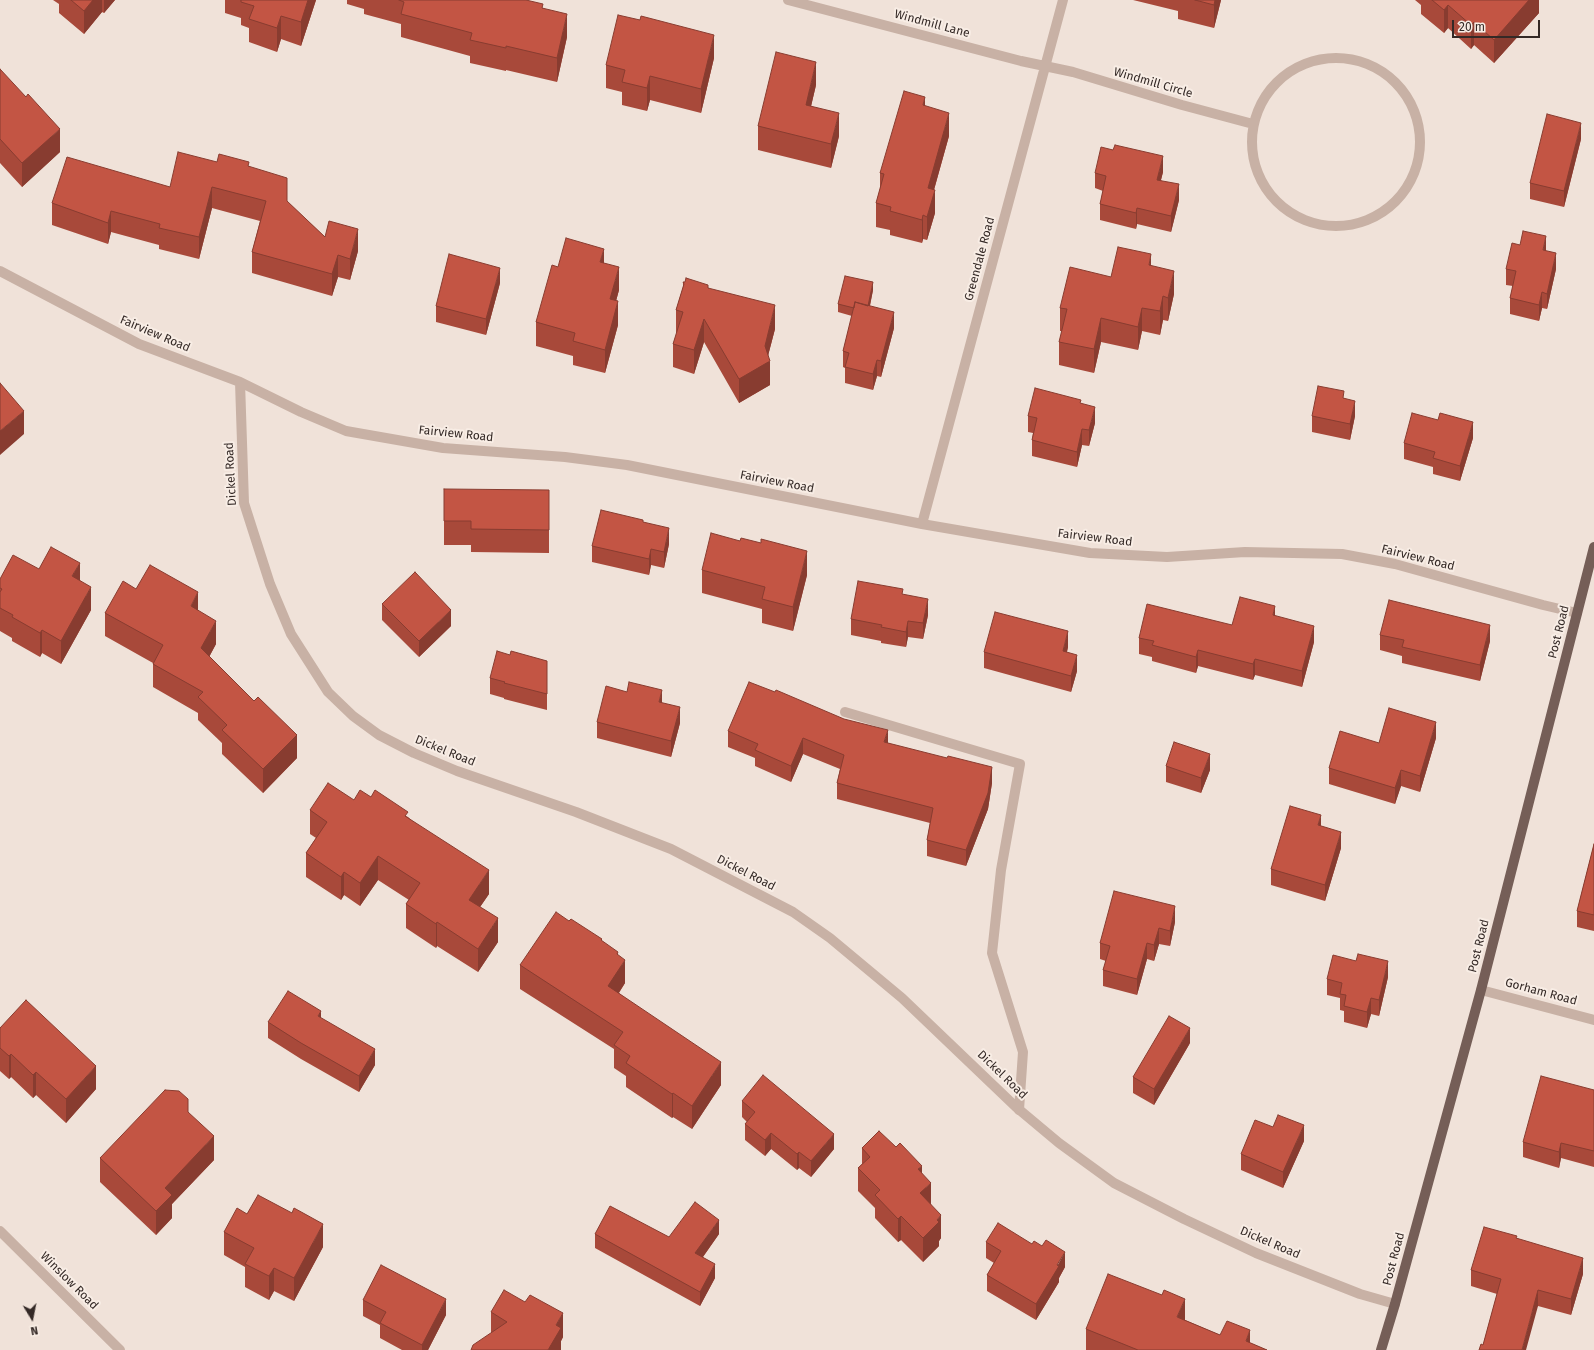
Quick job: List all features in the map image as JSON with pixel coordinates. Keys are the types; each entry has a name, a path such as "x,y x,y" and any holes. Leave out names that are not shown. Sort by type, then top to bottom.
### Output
{"main road":[{"name":"Post Road","path":"1381,1350 1481,990 1594,547"}],"street":[{"name":"Windmill Lane","path":"788,0 1046,67"},
{"name":"Greendale Road","path":"922,524 1063,0"},
{"path":"1319,60 1352,60 1377,69 1395,82 1407,98 1417,120 1420,149 1414,175 1402,195 1382,214 1357,224 1330,226 1306,221 1280,206 1262,183 1252,152 1253,124 1260,104 1270,89 1290,72 1319,60"},
{"name":"Windmill Circle","path":"1046,67 1073,72 1182,105 1253,124"},
{"name":"Fairview Road","path":"0,271 139,344 240,382 301,412 346,431 443,448 565,457 627,465 922,524 1090,553 1167,557 1245,552 1342,554 1395,564 1577,613"},
{"name":"Dickel Road","path":"240,382 244,503 270,584 290,634 328,692 353,716 379,735 414,753 457,771 576,812 671,849 793,912 830,938 902,998 1019,1110 1059,1143 1114,1183 1184,1219 1256,1253 1360,1294 1395,1304"},
{"path":"844,712 1020,764 1001,870 992,953 1023,1052 1019,1110"},
{"name":"Gorham Road","path":"1481,990 1594,1020"},
{"name":"Winslow Road","path":"0,1231 120,1350"}],"building":[{"path":"71,0 93,0 84,11"},
{"path":"241,0 308,0 301,22 281,16 277,28 249,19 254,6 241,2"},
{"path":"399,0 526,0 543,4 542,8 567,14 557,58 506,46 506,48 470,40 472,33 401,14 404,2"},
{"path":"1195,0 1215,0 1214,5"},
{"path":"1432,0 1529,0 1494,40 1474,22 1471,25 1448,5 1444,10"},
{"path":"618,15 640,20 641,16 714,35 701,89 650,76 647,88 622,82 625,70 606,65"},
{"path":"776,52 816,62 806,105 839,113 831,144 758,126"},
{"path":"0,69 26,97 28,94 60,129 22,163 0,139"},
{"path":"904,91 925,97 923,105 949,113 928,188 935,190 927,217 923,215 922,220 890,211 891,207 876,203 884,174 880,173"},
{"path":"1547,114 1581,123 1564,191 1530,183"},
{"path":"1115,145 1163,156 1157,180 1179,184 1171,216 1137,208 1136,213 1100,204 1106,176 1095,173 1101,147 1113,150"},
{"path":"178,152 217,162 219,154 249,162 248,166 287,178 287,201 325,237 329,221 358,229 350,259 338,255 332,274 252,252 266,201 212,187 199,237 159,228 160,224 111,211 108,223 52,203 67,157 170,187"},
{"path":"1523,231 1546,236 1543,250 1556,253 1547,294 1542,292 1539,305 1510,298 1516,271 1506,269 1512,243 1520,245"},
{"path":"566,238 604,249 600,262 619,267 610,299 618,301 605,350 573,341 575,333 536,322 552,265 558,267"},
{"path":"1118,247 1151,254 1149,265 1174,271 1168,298 1163,296 1160,311 1142,308 1138,327 1101,318 1094,349 1059,342 1067,309 1060,308 1070,267 1111,277"},
{"path":"449,254 500,268 486,319 436,306"},
{"path":"845,276 873,282 868,306 855,302 854,308 838,304"},
{"path":"686,278 708,285 708,288 775,305 765,346 770,361 739,379 704,319 694,350 673,344 683,312 676,310 684,284 683,282 685,282"},
{"path":"855,302 894,312 881,361 877,360 873,374 845,367 849,353 843,351"},
{"path":"0,383 24,411 0,431"},
{"path":"1318,386 1344,391 1343,398 1355,401 1350,424 1312,416"},
{"path":"1035,388 1081,400 1080,403 1095,407 1089,430 1082,429 1077,452 1032,440 1037,418 1028,416"},
{"path":"1412,413 1438,420 1440,413 1473,422 1460,466 1433,458 1435,452 1404,443"},
{"path":"444,489 549,490 549,530 471,529 471,521 444,521"},
{"path":"601,510 669,528 664,552 651,549 649,559 592,546"},
{"path":"711,533 740,541 741,538 761,543 761,539 807,551 793,607 762,599 765,587 702,570"},
{"path":"51,547 80,563 72,576 91,587 61,641 42,630 40,633 12,617 13,615 0,608 0,592 2,589 0,588 0,579 13,555 39,569"},
{"path":"150,565 198,592 191,606 216,621 201,648 254,701 258,697 297,735 263,769 222,730 227,725 198,697 203,692 153,664 163,645 105,613 123,581 136,589"},
{"path":"415,572 451,610 419,641 382,604"},
{"path":"858,581 903,589 902,594 928,599 923,623 908,621 906,632 881,627 882,625 851,619"},
{"path":"1240,597 1275,606 1273,615 1314,626 1302,671 1255,659 1253,664 1198,650 1196,657 1152,645 1154,641 1139,638 1147,604 1232,625"},
{"path":"1389,600 1490,625 1480,665 1402,647 1404,640 1380,635"},
{"path":"995,612 1068,631 1063,651 1077,655 1071,676 984,652"},
{"path":"497,651 510,655 511,651 547,661 547,694 490,678"},
{"path":"629,682 662,690 659,702 680,707 671,741 597,722 606,686 627,692"},
{"path":"749,682 775,692 776,690 844,719 888,730 884,742 947,758 948,756 992,767 988,793 966,850 927,840 933,808 837,783 844,755 803,738 791,766 755,750 758,744 728,731"},
{"path":"1389,708 1436,722 1420,776 1401,770 1395,788 1329,768 1340,731 1379,743"},
{"path":"1174,742 1210,754 1201,778 1166,766"},
{"path":"328,783 354,800 360,790 371,797 375,790 408,812 405,816 489,870 469,900 498,918 478,949 406,904 420,883 378,856 360,883 344,872 341,877 306,853 327,822 310,810"},
{"path":"1290,806 1321,815 1318,825 1341,832 1325,885 1271,869"},
{"path":"1594,844 1594,915 1577,911"},
{"path":"1114,891 1175,906 1170,931 1159,928 1154,945 1147,943 1137,979 1103,970 1110,946 1100,943"},
{"path":"556,912 569,921 571,919 602,939 601,940 618,952 617,954 625,960 608,986 721,1062 692,1106 626,1063 630,1056 614,1045 623,1032 520,965"},
{"path":"1358,954 1388,961 1379,1000 1371,998 1367,1012 1344,1006 1346,995 1340,994 1342,983 1327,979 1333,955 1356,961"},
{"path":"288,991 321,1011 318,1016 375,1049 359,1076 301,1043 268,1022"},
{"path":"26,1000 96,1066 66,1099 36,1072 33,1075 11,1054 9,1056 0,1048 0,1028"},
{"path":"1169,1016 1190,1028 1154,1089 1133,1077"},
{"path":"763,1075 834,1134 811,1161 799,1152 797,1154 771,1133 765,1140 745,1124 755,1112 742,1101"},
{"path":"1541,1076 1594,1090 1594,1151 1561,1143 1559,1152 1523,1142"},
{"path":"165,1090 179,1091 188,1099 188,1112 214,1136 165,1188 172,1195 156,1211 100,1158"},
{"path":"1278,1115 1304,1125 1283,1172 1241,1154 1255,1120 1273,1127"},
{"path":"879,1131 896,1147 900,1143 922,1166 918,1169 931,1183 920,1193 941,1215 937,1220 939,1222 923,1238 901,1216 898,1219 875,1195 880,1190 858,1168 870,1157 862,1148"},
{"path":"258,1195 292,1213 294,1208 323,1224 294,1278 274,1268 269,1276 245,1264 254,1248 224,1232 237,1208 247,1214"},
{"path":"695,1202 719,1220 695,1253 715,1264 700,1292 595,1234 610,1206 669,1237"},
{"path":"998,1223 1032,1244 1034,1241 1042,1246 1046,1240 1065,1252 1057,1265 1059,1266 1036,1304 987,1275 1001,1251 986,1242"},
{"path":"1484,1227 1517,1236 1516,1238 1583,1258 1571,1299 1538,1290 1522,1350 1479,1350 1481,1344 1483,1345 1501,1279 1471,1270"},
{"path":"381,1265 446,1299 422,1345 380,1323 386,1312 363,1300"},
{"path":"1108,1274 1162,1295 1164,1290 1185,1299 1177,1317 1220,1335 1227,1321 1250,1330 1246,1341 1267,1350 1138,1350 1086,1329"},
{"path":"504,1290 525,1302 530,1295 563,1313 556,1325 561,1328 548,1350 471,1350 473,1345 507,1322 491,1312"}]}
